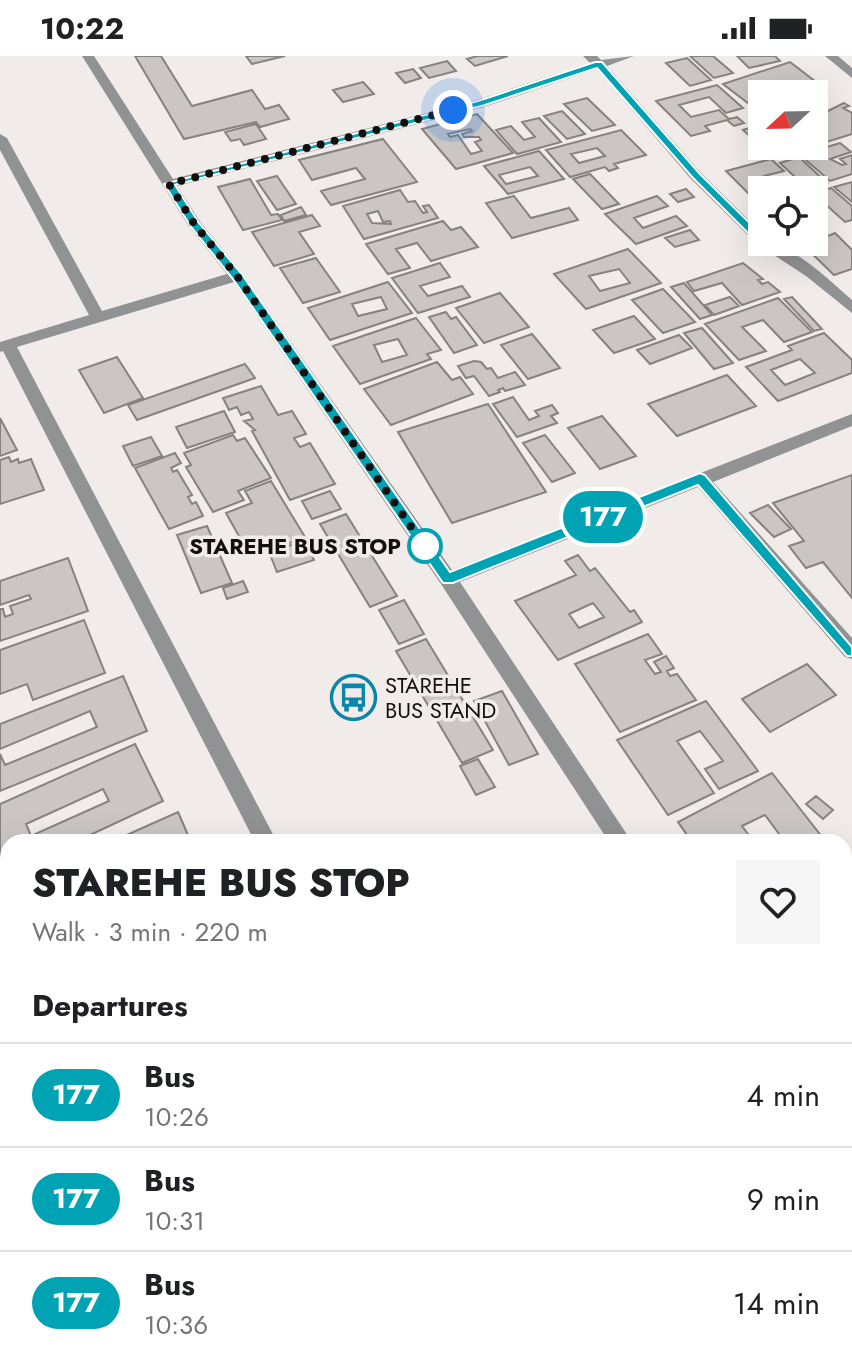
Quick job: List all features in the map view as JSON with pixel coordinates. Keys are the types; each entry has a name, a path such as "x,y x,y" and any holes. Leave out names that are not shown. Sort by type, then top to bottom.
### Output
{"street":[{"path":"88,56 195,225 237,276 448,579 616,834"},
{"path":"169,184 482,103 594,60 628,56"},
{"path":"831,56 852,74"},
{"path":"594,60 696,176 748,227"},
{"path":"0,138 97,316"},
{"path":"785,256 811,273 852,308"},
{"path":"237,276 4,346 262,834"},
{"path":"448,579 852,420"},
{"path":"700,478 852,651"}],"building":[{"path":"135,56 161,56 192,106 252,90 265,109 279,105 289,119 260,127 256,122 184,139"},
{"path":"246,56 285,56 252,64"},
{"path":"508,56 475,66 467,59"},
{"path":"690,56 713,56 733,73 714,78"},
{"path":"737,56 775,56 780,61 749,68"},
{"path":"687,58 711,80 690,86 666,63"},
{"path":"447,61 456,71 429,78 420,68"},
{"path":"790,62 813,80 748,80 748,103 723,84"},
{"path":"413,69 421,78 405,83 396,73"},
{"path":"363,82 374,94 343,102 333,90"},
{"path":"717,85 743,108 726,113 709,97 679,105 691,117 719,110 729,119 737,117 744,123 734,126 727,120 705,126 710,131 691,136 656,101"},
{"path":"587,98 615,125 592,131 564,104"},
{"path":"844,103 849,106 843,108 852,113 852,134 828,142 828,111"},
{"path":"562,111 585,134 567,139 544,116"},
{"path":"477,114 513,153 456,169 422,129","holes":["472,131 462,134 464,137 479,137 481,140 475,142 482,151 471,154 458,135 450,137 448,134"]},
{"path":"539,118 561,142 517,154 496,130 511,126 524,140 535,137 522,122"},
{"path":"256,124 266,139 244,145 240,139 231,141 225,132"},
{"path":"621,130 646,155 614,164 618,168 609,171 605,167 570,177 546,150","holes":["597,148 605,156 579,163 571,154"]},
{"path":"383,139 417,182 331,205 321,191 365,179 356,168 312,180 299,160"},
{"path":"840,143 851,152 830,159 842,165 846,164 840,159 852,155 852,174 830,181 828,176 806,160 828,160 828,147"},
{"path":"539,151 564,179 508,194 484,166","holes":["530,167 538,176 506,184 499,175"]},
{"path":"772,160 784,171 748,176 748,193 726,171"},
{"path":"802,160 819,176 794,176 780,163"},
{"path":"590,174 619,204 602,209 573,179"},
{"path":"277,176 296,204 277,210 257,181"},
{"path":"250,179 271,215 278,214 282,220 243,230 218,187"},
{"path":"852,182 852,202 834,187"},
{"path":"831,188 852,206 852,220 845,222 828,207 828,189"},
{"path":"686,189 694,197 678,202 670,194"},
{"path":"400,190 408,202 415,201 423,213 427,212 423,206 429,205 438,218 364,239 343,206","holes":["378,211 383,222 390,221 391,224 372,223 367,214"]},
{"path":"514,196 531,218 569,208 578,220 512,238 486,203"},
{"path":"657,196 668,206 634,218 643,228 676,216 687,226 636,244 605,214"},
{"path":"301,207 306,215 284,221 281,215"},
{"path":"312,215 320,226 299,232 314,254 274,266 252,232"},
{"path":"443,221 451,230 461,227 478,247 431,261 417,243 396,249 410,268 388,274 366,244"},
{"path":"690,230 699,240 675,247 665,238"},
{"path":"835,233 852,250 852,269 834,275 814,256 828,256 828,236"},
{"path":"628,249 661,283 586,309 554,274","holes":["619,269 630,283 600,291 589,276"]},
{"path":"316,258 340,292 303,303 280,268"},
{"path":"440,263 450,277 420,286 428,296 462,286 470,297 418,313 392,278"},
{"path":"743,263 763,279 758,280 762,284 768,282 780,292 742,305 722,283 694,291 687,282"},
{"path":"388,282 412,313 330,340 308,308","holes":["381,297 387,309 358,316 352,304"]},
{"path":"684,283 712,315 700,319 671,287"},
{"path":"663,289 695,322 663,333 632,300"},
{"path":"500,293 529,327 484,343 456,308"},
{"path":"730,297 739,306 714,315 705,305"},
{"path":"792,297 822,329 814,331 784,299"},
{"path":"778,298 812,332 784,342 763,320 742,327 766,351 739,360 705,324"},
{"path":"446,312 451,319 456,317 477,345 454,353 429,317"},
{"path":"634,316 655,339 614,353 593,330"},
{"path":"416,318 441,350 427,354 431,359 360,384 333,346","holes":["398,339 407,355 382,362 374,345"]},
{"path":"702,328 733,363 714,369 684,333"},
{"path":"824,333 852,360 852,373 778,401 746,367 792,350 788,346","holes":["800,359 815,373 785,385 771,370"]},
{"path":"532,334 560,368 528,379 501,345"},
{"path":"679,335 692,348 650,364 637,350"},
{"path":"117,357 143,398 104,413 79,370"},
{"path":"437,362 452,380 460,377 473,394 391,425 364,389"},
{"path":"481,362 487,369 491,368 498,378 515,372 525,385 505,391 503,388 489,396 474,376 466,378 458,366"},
{"path":"245,364 255,378 137,420 128,405"},
{"path":"727,375 756,406 677,436 648,404"},
{"path":"261,386 278,415 292,411 306,434 294,438 300,447 310,443 335,484 290,500 252,431 255,430 244,421 253,419 249,412 241,415 237,407 229,410 223,398"},
{"path":"513,397 529,420 539,416 535,411 552,405 558,413 551,416 557,423 517,437 493,404"},
{"path":"488,404 546,492 452,523 398,432"},
{"path":"224,411 235,432 187,448 176,427"},
{"path":"602,416 636,456 600,469 568,428"},
{"path":"0,418 17,450 0,456"},
{"path":"233,435 237,441 245,438 271,478 238,491 244,500 213,512 186,467 191,465 184,453"},
{"path":"545,435 575,473 552,482 523,443"},
{"path":"151,437 162,456 133,466 123,446"},
{"path":"175,453 181,463 171,468 173,472 177,470 192,495 188,497 192,504 196,502 203,516 169,529 135,468"},
{"path":"9,457 11,462 18,459 19,463 31,459 44,490 0,504 0,460"},
{"path":"852,475 852,598 823,562 806,568 789,546 804,541 773,503"},
{"path":"271,481 305,537 258,555 256,552 249,554 226,513 252,503 245,491"},
{"path":"330,491 341,509 312,519 302,501"},
{"path":"768,505 791,529 774,537 750,513"},
{"path":"346,514 397,596 370,607 320,524"},
{"path":"207,526 232,583 201,593 177,535"},
{"path":"304,541 314,560 277,572 269,552"},
{"path":"578,555 590,571 595,568 630,612 634,610 642,622 558,660 515,601 576,575 565,561","holes":["593,603 604,617 579,628 569,614"]},
{"path":"68,558 88,611 0,641 0,609 3,609 5,617 13,614 10,606 31,599 29,595 0,605 0,581"},
{"path":"243,581 248,592 227,599 223,588"},
{"path":"404,600 424,634 399,644 379,610"},
{"path":"84,620 105,673 33,700 27,684 0,694 0,650"},
{"path":"648,634 662,654 645,660 655,674 661,672 654,662 666,656 674,668 667,671 670,676 677,674 696,700 620,732 575,664"},
{"path":"426,639 493,750 462,763 396,651"},
{"path":"807,664 836,695 770,732 742,699"},
{"path":"123,676 147,731 0,791 0,754 5,765 97,727 90,711 0,749 0,724"},
{"path":"502,691 538,754 509,765 474,701"},
{"path":"706,701 758,771 719,789 705,769 723,761 700,731 677,741 714,793 668,815 617,740"},
{"path":"135,744 163,801 92,834 35,834 109,801 103,789 26,824 30,834 0,834 0,804"},
{"path":"478,759 495,787 476,795 460,766"},
{"path":"772,773 820,834 779,834 765,815 742,826 748,834 686,834 678,822"},
{"path":"816,796 833,810 823,819 806,804"},
{"path":"178,812 188,834 129,834"}],"bus line":[{"name":"177","path":"748,229 696,176 599,64 482,103 169,184 195,225 237,276 448,579 700,478 852,651"}],"place":[{"name":"STAREHE BUS STOP","path":"425,546"},
{"name":"STAREHE BUS STAND","path":"354,698"}],"route":[{"path":"425,546 430,554 237,276 195,225 169,184 453,110"}]}
